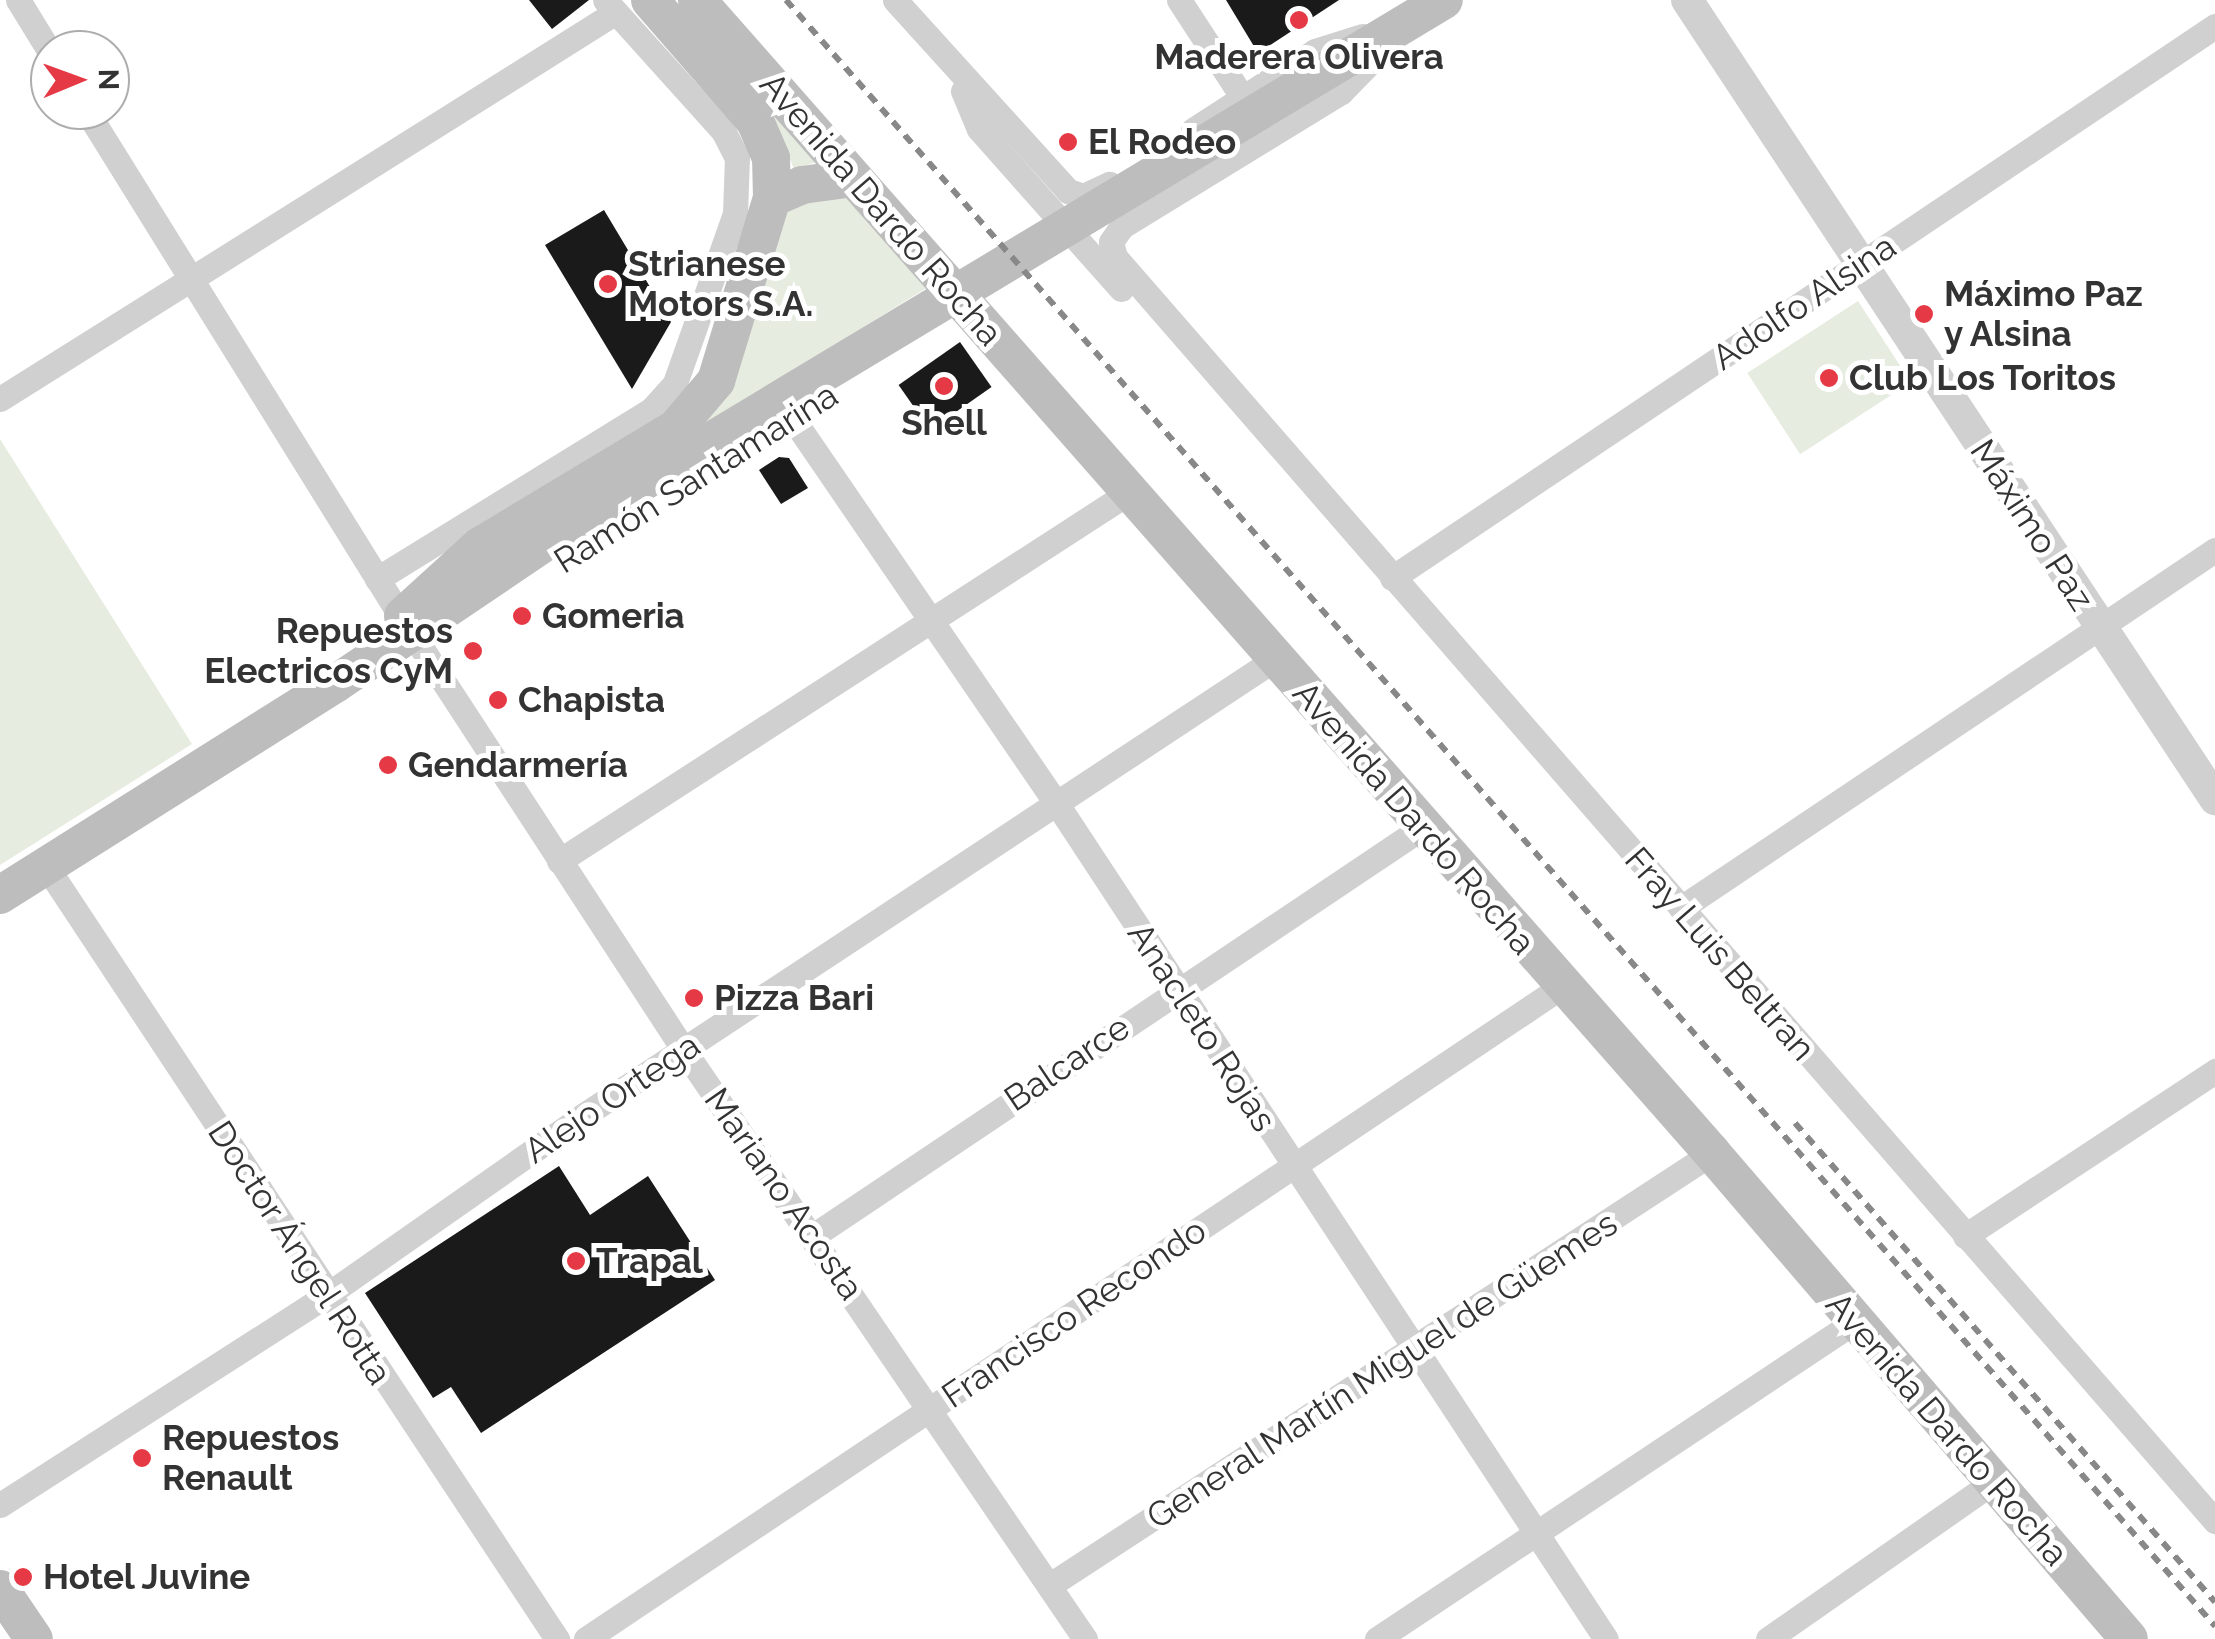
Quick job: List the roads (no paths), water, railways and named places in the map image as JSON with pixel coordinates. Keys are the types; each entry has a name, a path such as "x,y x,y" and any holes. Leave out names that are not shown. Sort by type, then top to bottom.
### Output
{"main road":[{"name":"Avenida Dardo Rocha","path":"698,0 1712,1154 2129,1639"},
{"name":"Ramón Santamarina","path":"0,895 335,684 568,527 1025,256 1444,0"},
{"name":"Avenida Dardo Rocha","path":"624,4 756,121 772,158 755,195"},
{"path":"755,195 854,178"},
{"name":"Ramón Santamarina","path":"411,632 480,546 676,428 704,402 755,195"},
{"name":"Ramón Santamarina","path":"411,632 793,419 971,309"},
{"path":"0,1589 34,1639"}],"street":[{"path":"18,0 36,30"},
{"name":"Fray Luis Beltran","path":"895,0 1057,197 1105,252 1115,257 2215,1521"},
{"path":"1179,0 1243,98"},
{"name":"Máximo Paz","path":"1687,0 2215,799"},
{"path":"0,398 624,4"},
{"path":"1057,197 1096,192 1315,51 1410,21"},
{"path":"1105,252 1122,226 1342,92 1410,21"},
{"name":"Adolfo Alsina","path":"1392,578 2215,26"},
{"name":"Mariano Acosta","path":"99,130 377,579 559,862 1085,1639"},
{"path":"377,579 666,398 755,195"},
{"name":"Anacleto Rojas","path":"793,419 1057,804 1606,1639"},
{"path":"559,862 1128,492"},
{"path":"1681,908 2215,550"},
{"name":"Alejo Ortega","path":"0,1505 328,1295 684,1049 1275,659"},
{"name":"Balcarce","path":"813,1236 1176,988 1423,827"},
{"name":"Doctor Ángel Rotta","path":"46,866 557,1639"},
{"name":"Francisco Recondo","path":"586,1639 1562,987"},
{"path":"1965,1236 2215,1071"},
{"name":"General Martín Miguel de Güemes","path":"1050,1585 1414,1352 1712,1154"},
{"path":"1377,1639 1854,1322"},
{"path":"1768,1639 1992,1483"}],"railway":[{"path":"786,0 2215,1626"},
{"path":"1795,1123 2215,1602"}],"place":[{"name":"Maderera Olivera","path":"1299,20"},
{"name":"El Rodeo","path":"1068,142"},
{"name":"Strianese Motors S.A.","path":"608,284"},
{"name":"Máximo Paz y Alsina","path":"1924,314"},
{"name":"Club Los Toritos","path":"1829,378"},
{"name":"Shell","path":"944,386"},
{"name":"Gomeria","path":"522,616"},
{"name":"Repuestos Electricos CyM","path":"473,651"},
{"name":"Chapista","path":"498,700"},
{"name":"Gendarmería","path":"388,765"},
{"name":"Pizza Bari","path":"694,998"},
{"name":"Trapal","path":"576,1261"},
{"name":"Repuestos Renault","path":"142,1458"},
{"name":"Hotel Juvine","path":"23,1577"}]}
